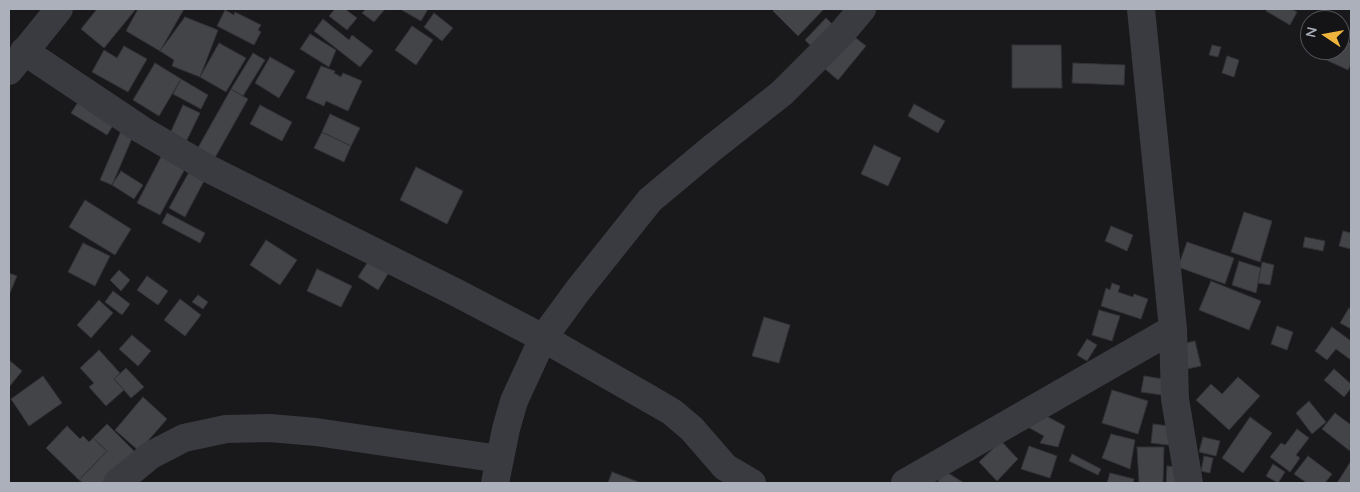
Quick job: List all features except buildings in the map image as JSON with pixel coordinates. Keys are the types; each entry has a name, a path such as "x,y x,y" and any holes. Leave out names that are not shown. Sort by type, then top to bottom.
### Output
{"street":[{"path":"59,9 17,61 207,168 543,338 672,412 692,429 725,467 752,483"},
{"path":"117,483 151,455 184,438 226,429 270,428 316,432 498,471 506,429 514,401 543,338 578,289 650,200 782,93 841,34 862,9"},
{"path":"1141,9 1173,329 1175,399 1189,483"},
{"path":"905,483 1173,329"}]}
